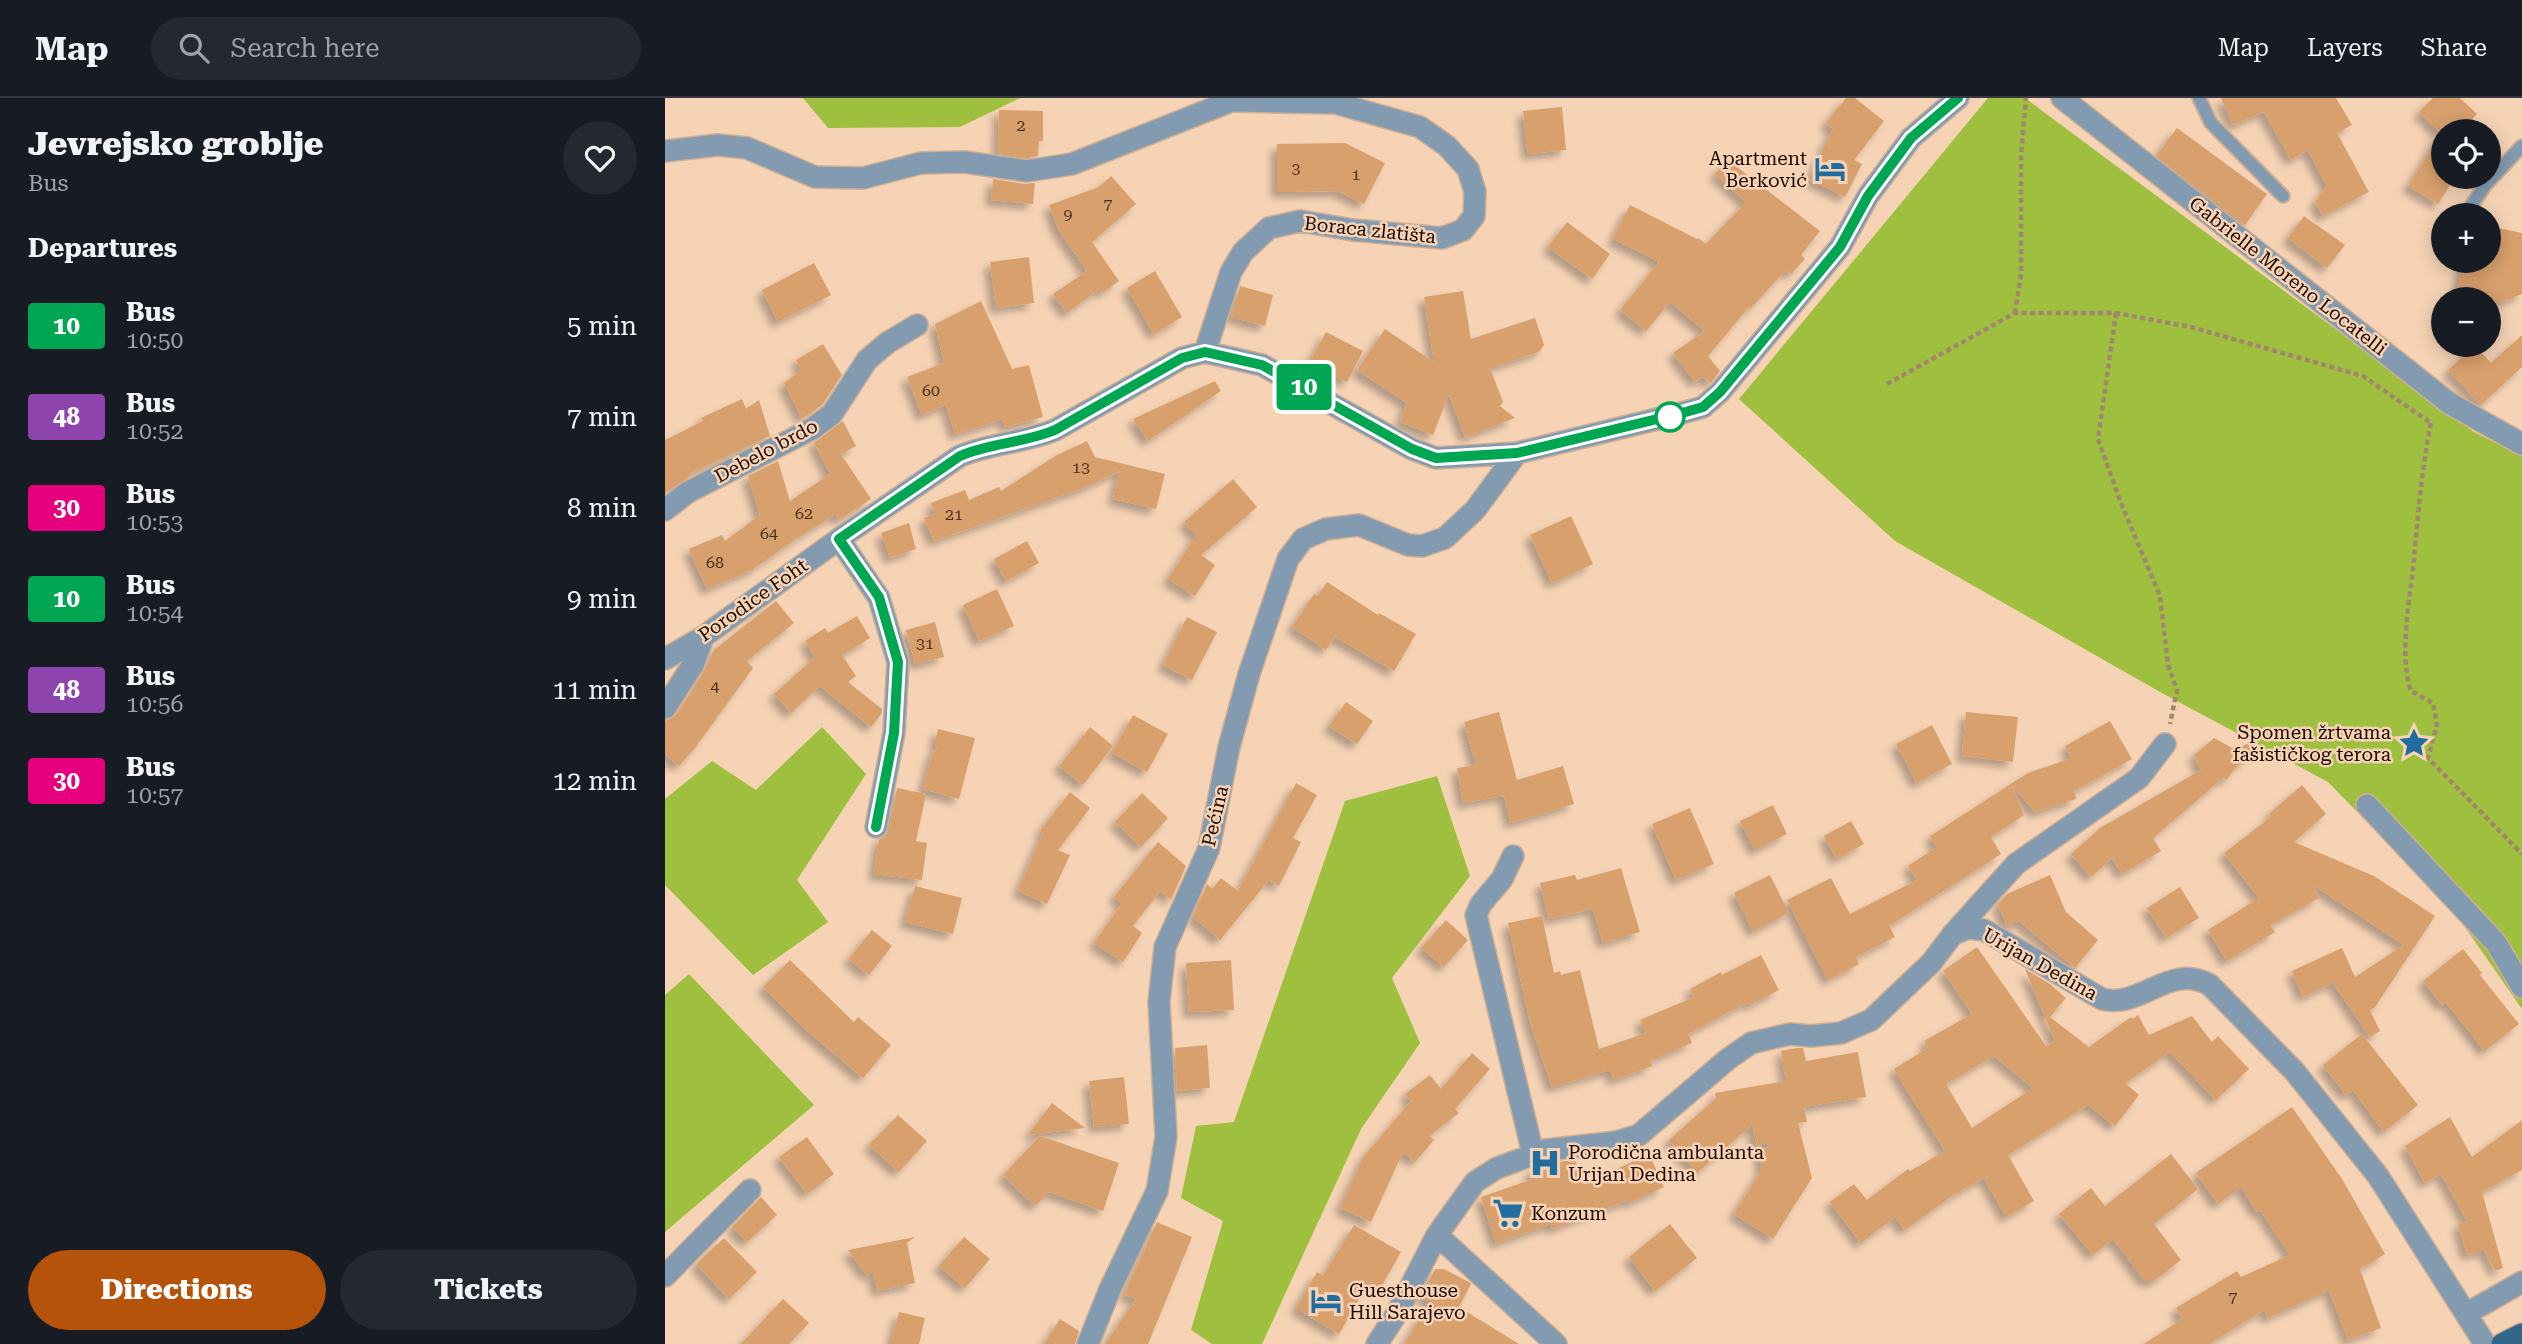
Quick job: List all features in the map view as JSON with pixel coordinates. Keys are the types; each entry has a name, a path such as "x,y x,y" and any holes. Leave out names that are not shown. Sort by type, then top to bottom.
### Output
{"main road":[{"path":"2502,1344 2522,1334"}],"street":[{"path":"1205,352 1262,365 1412,449 1436,458 1517,453 1599,435 1703,407 1720,392 1840,247 1868,196 1911,138 1958,98"},
{"name":"Gabrielle Moreno Locatelli","path":"2062,98 2438,394 2522,444"},
{"name":"Boraca zlatišta","path":"665,151 718,145 747,148 815,177 863,178 921,163 964,162 1027,171 1072,164 1238,99 1335,103 1420,127 1447,146 1468,169 1475,192 1474,216 1463,230 1442,238 1353,230 1300,221 1269,229 1243,252 1231,272 1205,352"},
{"name":"Debelo brdo","path":"665,510 688,492 715,477 812,429 832,414 867,360 887,343 917,325"},
{"name":"Porodice Foht","path":"665,659 703,637 960,456 974,450 1038,438 1182,358 1205,352"},
{"name":"Pećina","path":"1088,1344 1110,1289 1157,1192 1166,1137 1159,1002 1165,947 1209,848 1229,747 1242,698 1288,559 1303,539 1327,529 1359,525 1408,545 1422,546 1445,538 1475,510 1517,453"},
{"path":"839,539 879,597 898,662 894,733 876,827"},
{"path":"665,708 694,663 703,637"},
{"path":"1953,934 2016,864 2139,778 2165,744"},
{"path":"2367,805 2496,943 2522,987"},
{"path":"1513,856 1502,879 1481,904 1476,915 1533,1154"},
{"name":"Urijan Dedina","path":"1377,1344 1397,1313 1437,1235 1475,1182 1497,1168 1533,1154 1574,1145 1617,1142 1639,1135 1728,1059 1751,1044 1790,1034 1811,1036 1841,1033 1871,1020 1931,963 1953,934 1969,928 1984,930 2102,999 2127,1000 2171,980 2197,978 2210,985 2295,1072 2378,1176 2485,1344"},
{"path":"665,1276 750,1190"},
{"path":"1437,1235 1556,1344"},
{"path":"2466,1314 2522,1282"}],"lane":[{"path":"2199,98 2211,123 2283,196"},
{"path":"2473,203 2486,184 2522,146"}],"path":[{"path":"2015,313 2021,274 2021,156 2026,98"},
{"path":"1887,384 2015,313 2116,313 2191,327 2363,376 2431,423"},
{"path":"2116,313 2098,439 2160,596 2168,665 2177,690 2165,744"},
{"path":"2438,394 2425,454 2407,630 2407,678 2411,691 2434,703 2437,724 2428,758 2522,853"}],"green space":[{"path":"803,98 1020,98 960,127 828,128"},
{"path":"1988,98 2025,98 2474,432 2522,456 2522,1009 2453,910 2328,782 2160,692 1895,541 1739,399"},
{"path":"822,727 866,774 797,880 828,922 753,975 665,885 665,799 712,761 756,790"},
{"path":"1437,776 1470,876 1392,978 1420,1043 1361,1129 1262,1344 1212,1344 1191,1330 1223,1221 1181,1198 1196,1126 1234,1122 1345,801"},
{"path":"689,974 814,1105 665,1232 665,995"}],"building":[{"path":"1846,98 1855,98 1884,121 1854,160 1862,164 1845,197 1809,179 1833,129 1826,123"},
{"path":"2221,98 2336,98 2352,125 2337,133 2369,192 2323,216 2315,202 2327,186 2308,150 2291,160 2264,112 2233,125"},
{"path":"2433,98 2460,98 2477,114 2472,119 2431,119 2431,124 2419,112"},
{"path":"1562,107 1566,150 1528,154 1523,111"},
{"path":"999,110 1043,111 1043,141 1039,141 1038,156 1027,158 998,154"},
{"path":"2177,128 2267,194 2245,225 2156,156"},
{"path":"1345,143 1385,163 1364,204 1338,191 1277,192 1277,144"},
{"path":"2431,149 2431,189 2447,189 2436,203 2408,186"},
{"path":"1728,160 1820,231 1801,255 1805,259 1791,274 1786,270 1751,308 1749,307 1708,356 1720,371 1711,383 1702,377 1695,382 1673,353 1705,331 1670,302 1646,331 1620,310 1659,262 1613,239 1630,205 1706,244 1746,202 1715,174"},
{"path":"1111,176 1136,204 1092,242 1119,281 1102,293 1099,289 1067,313 1053,294 1087,271 1058,229 1049,205 1099,187"},
{"path":"993,179 1035,183 1033,204 991,200"},
{"path":"2304,216 2345,245 2327,268 2288,238"},
{"path":"1567,222 1610,254 1592,279 1548,247"},
{"path":"2501,229 2522,233 2522,294 2501,302 2501,287 2458,287 2461,273 2501,273"},
{"path":"1029,257 1034,303 996,308 990,262"},
{"path":"814,263 831,295 778,322 762,290"},
{"path":"1155,271 1182,317 1154,334 1127,288"},
{"path":"1240,286 1273,295 1265,326 1231,317"},
{"path":"1463,291 1471,339 1535,318 1544,345 1539,352 1490,368 1503,402 1500,406 1515,418 1465,437 1449,394 1433,435 1400,422 1407,403 1357,370 1385,329 1434,362 1424,297"},
{"path":"981,301 1012,369 1029,365 1043,417 1005,427 1003,419 955,434 946,405 922,415 907,377 944,363 935,324"},
{"path":"1326,332 1363,351 1347,382 1309,363"},
{"path":"2522,335 2522,367 2481,405 2448,370 2462,357 2486,357 2491,363 2501,357"},
{"path":"823,344 842,375 822,405 802,419 784,383 802,370 796,360"},
{"path":"1215,381 1221,391 1148,441 1133,419"},
{"path":"742,399 746,409 759,400 770,436 691,473 692,475 665,493 665,440 703,421 701,418"},
{"path":"843,421 856,446 841,454 871,499 839,520 836,514 752,570 707,589 689,549 722,535 725,541 760,515 748,476 778,461 790,501 830,474 814,443"},
{"path":"1087,441 1095,457 1165,474 1156,509 1113,499 1120,471 1081,489 934,541 924,518 935,514 931,503 965,490 969,500 999,487 1001,491 1057,455"},
{"path":"1233,479 1257,507 1201,555 1215,565 1195,596 1168,579 1196,535 1184,522"},
{"path":"1571,516 1593,564 1552,583 1530,535"},
{"path":"909,523 916,549 890,558 881,533"},
{"path":"1027,541 1039,563 1006,581 994,559"},
{"path":"1327,582 1378,615 1379,613 1416,634 1394,671 1335,637 1326,650 1292,627 1314,594 1317,596"},
{"path":"997,589 1014,626 979,641 963,605"},
{"path":"776,601 794,623 747,661 753,668 679,766 665,754 665,721 676,715 705,670 714,650"},
{"path":"857,616 870,638 842,655 856,676 848,682 882,709 882,713 871,727 820,686 791,713 774,694 815,657 805,641 825,628 828,633"},
{"path":"1187,617 1217,632 1192,680 1163,665"},
{"path":"935,622 944,657 915,664 906,630"},
{"path":"1346,702 1373,721 1357,744 1329,726"},
{"path":"1499,712 1517,780 1563,766 1574,804 1511,823 1504,796 1463,803 1457,768 1476,765 1464,722"},
{"path":"1966,712 2018,717 2013,762 1962,756"},
{"path":"1133,715 1168,734 1147,772 1112,753"},
{"path":"2110,721 2132,759 2074,791 2076,799 2035,812 2012,785 2024,815 1991,837 2001,854 1889,926 1895,937 1856,957 1859,964 1828,980 1787,900 1831,878 1850,914 1917,880 1908,866 1937,847 1930,836 2028,773 2072,758 2065,746"},
{"path":"1932,725 1952,764 1917,783 1896,744"},
{"path":"1090,727 1113,746 1083,785 1059,766"},
{"path":"938,729 975,738 959,799 923,789 933,751 937,749 935,742"},
{"path":"2214,738 2236,750 2248,743 2254,752 2233,770 2227,780 2223,778 2153,838 2161,851 2122,874 2112,858 2091,877 2071,854 2100,828 2201,770 2194,755"},
{"path":"1296,783 1317,795 1293,838 1301,842 1279,886 1269,880 1220,940 1193,917 1207,884 1212,889 1221,878 1238,891"},
{"path":"2302,785 2326,814 2294,842 2374,876 2435,916 2375,1007 2370,1010 2380,1031 2370,1037 2333,983 2303,997 2292,971 2342,948 2355,977 2404,945 2313,885 2319,898 2270,925 2275,932 2227,961 2208,930 2259,898 2224,853 2271,817 2269,814"},
{"path":"897,788 926,794 916,841 927,843 922,880 874,874 879,840 889,829"},
{"path":"1070,792 1090,808 1058,850 1070,855 1047,904 1018,891 1043,833 1040,831"},
{"path":"1142,793 1168,818 1141,847 1115,822"},
{"path":"1773,805 1787,834 1755,850 1740,821"},
{"path":"1690,808 1714,864 1676,880 1652,824"},
{"path":"1851,821 1864,844 1837,859 1824,836"},
{"path":"1158,842 1186,866 1171,900 1160,891 1133,926 1142,933 1123,962 1094,943 1122,903 1114,897"},
{"path":"1621,868 1640,932 1603,943 1593,909 1549,919 1540,883 1575,875 1577,880"},
{"path":"1770,875 1789,913 1753,931 1734,893"},
{"path":"2050,875 2066,912 2098,940 2075,968 2019,921 2007,926 1998,904 2007,894"},
{"path":"915,886 962,898 953,934 905,922"},
{"path":"2180,887 2199,918 2166,938 2147,908"},
{"path":"1542,916 1554,973 1560,971 1561,975 1580,970 1599,1049 1646,1033 1640,1020 1694,997 1690,989 1761,955 1779,990 1750,1005 1748,1002 1688,1034 1692,1043 1650,1061 1652,1066 1614,1080 1610,1070 1552,1087 1530,1022 1508,923"},
{"path":"1446,920 1468,940 1444,967 1421,948"},
{"path":"872,930 892,946 869,975 849,959"},
{"path":"1977,947 2046,1046 2055,1041 2025,969 2050,984 2066,998 2050,1017 2089,1047 2131,1017 2133,1019 2138,1015 2149,1035 2192,1016 2212,1042 2218,1036 2249,1069 2216,1100 2170,1052 2125,1083 2139,1095 2115,1126 2088,1105 2008,1155 2034,1201 2006,1217 1984,1178 1952,1196 1905,1230 1895,1217 1861,1243 1830,1202 1854,1184 1867,1200 1908,1169 1910,1171 1945,1151 1894,1069 1928,1048 1924,1041 1972,1014 1943,971","holes":["1994,1056 2033,1088 1972,1128 1946,1084"]},
{"path":"2463,949 2519,1024 2485,1051 2446,1002 2442,1005 2423,981"},
{"path":"790,960 854,1022 858,1017 891,1045 863,1078 806,1030 763,987"},
{"path":"1231,960 1234,1010 1189,1012 1186,963"},
{"path":"2362,1034 2418,1105 2384,1132 2353,1090 2346,1095 2323,1065"},
{"path":"1207,1045 1210,1088 1177,1091 1175,1048"},
{"path":"1803,1048 1806,1061 1858,1052 1866,1097 1804,1107 1807,1122 1798,1123 1812,1178 1773,1239 1734,1214 1762,1169 1759,1154 1769,1146 1766,1142 1757,1146 1752,1125 1697,1173 1669,1140 1716,1098 1715,1093 1786,1081 1781,1051"},
{"path":"1472,1053 1490,1069 1455,1109 1459,1113 1429,1136 1434,1140 1415,1162 1403,1152 1371,1222 1340,1208 1364,1156 1411,1101 1405,1094 1430,1075 1441,1089"},
{"path":"1124,1077 1129,1124 1094,1127 1089,1081"},
{"path":"1052,1103 1085,1128 1028,1135"},
{"path":"2292,1107 2342,1179 2385,1254 2360,1269 2381,1328 2348,1340 2329,1290 2268,1318 2264,1310 2209,1344 2144,1344 2182,1319 2176,1308 2237,1271 2241,1277 2290,1255 2241,1187 2218,1204 2196,1173"},
{"path":"898,1115 927,1141 899,1172 869,1145"},
{"path":"2450,1117 2472,1157 2522,1120 2522,1170 2482,1192 2503,1268 2495,1271 2484,1250 2467,1255 2458,1224 2467,1221 2441,1174 2425,1183 2405,1146"},
{"path":"1040,1136 1119,1163 1103,1211 1049,1192 1035,1206 1003,1175"},
{"path":"807,1137 834,1174 807,1194 779,1157"},
{"path":"1649,1154 1664,1187 1629,1203 1628,1200 1552,1229 1551,1224 1496,1243 1481,1197 1533,1179 1530,1170 1549,1163 1575,1160 1584,1184"},
{"path":"2171,1154 2198,1189 2154,1224 2181,1260 2154,1281 2145,1281 2113,1239 2093,1255 2059,1214 2091,1188 2105,1206"},
{"path":"761,1197 777,1215 747,1242 732,1227"},
{"path":"1157,1222 1192,1237 1148,1344 1105,1344 1136,1299 1124,1295"},
{"path":"1670,1224 1697,1258 1655,1291 1629,1257"},
{"path":"1354,1225 1401,1252 1380,1289 1369,1282 1339,1334 1296,1308 1317,1272 1323,1276"},
{"path":"915,1237 907,1243 915,1283 877,1291 873,1271 867,1276 848,1250"},
{"path":"964,1237 990,1259 965,1288 939,1266"},
{"path":"724,1238 757,1272 729,1299 696,1264"},
{"path":"1435,1269 1444,1269 1469,1282 1471,1284 1459,1307 1519,1344 1404,1344 1430,1302 1421,1297"},
{"path":"783,1299 809,1323 789,1344 741,1344"},
{"path":"899,1312 925,1318 919,1344 891,1344"},
{"path":"1060,1319 1079,1331 1075,1344 1044,1344"}],"bus line":[{"name":"10","path":"876,827 894,733 898,662 879,597 839,539 960,456 974,450 1038,438 1182,358 1205,352 1262,365 1412,449 1436,458 1517,453 1599,435 1703,407 1720,392 1840,247 1868,196 1911,138 1958,98"}],"place":[{"name":"Apartment Berković","path":"1830,169"},
{"name":"Spomen žrtvama fašističkog terora","path":"2414,743"},
{"name":"Porodična ambulanta Urijan Dedina","path":"1545,1163"},
{"name":"Konzum","path":"1508,1213"},
{"name":"Guesthouse Hill Sarajevo","path":"1326,1301"}]}
